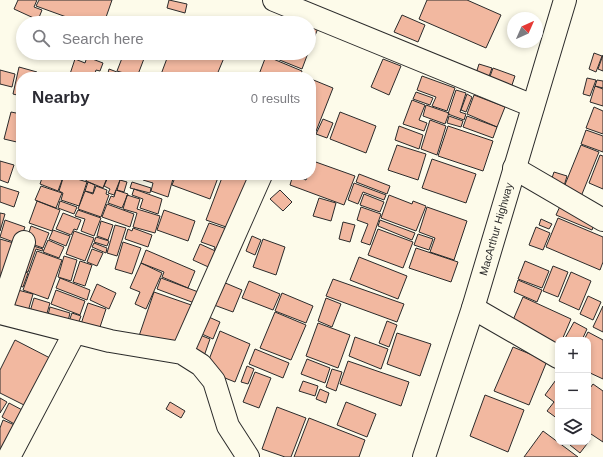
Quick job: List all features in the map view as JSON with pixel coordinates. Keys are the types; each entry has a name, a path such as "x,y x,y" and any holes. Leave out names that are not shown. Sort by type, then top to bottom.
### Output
{"main road":[{"path":"274,0 313,16"},
{"name":"MacArthur Highway","path":"427,456 565,0"},
{"path":"316,17 533,106"},
{"path":"514,168 603,220"},
{"path":"182,353 258,180"},
{"path":"24,242 0,313 110,340 182,353 201,365 214,382 228,426 248,457"},
{"path":"473,308 555,355"},
{"path":"9,457 75,332"}],"building":[{"path":"18,0 37,0 34,7 42,10 40,16 29,16 14,9"},
{"path":"39,0 112,0 106,16 64,16 36,6"},
{"path":"169,0 187,4 185,13 167,8"},
{"path":"427,0 467,0 501,15 486,48 419,19"},
{"path":"285,9 302,16 282,16"},
{"path":"402,15 425,25 418,42 394,32"},
{"path":"316,21 320,23 316,33"},
{"path":"594,53 602,56 596,72 589,69"},
{"path":"603,55 603,71 598,69"},
{"path":"383,59 401,66 389,95 371,87"},
{"path":"75,60 85,63 86,60 95,60 103,63 100,71 71,72"},
{"path":"121,60 143,60 139,72 117,71"},
{"path":"166,60 223,60 218,72 162,72"},
{"path":"264,60 276,60 302,71 302,72 260,72"},
{"path":"280,60 305,60 302,69"},
{"path":"479,64 492,68 486,85 474,80"},
{"path":"19,67 37,72 18,72"},
{"path":"493,68 515,76 509,94 487,85"},
{"path":"109,69 117,72 108,72"},
{"path":"0,70 15,74 12,87 0,84"},
{"path":"422,76 455,88 447,111 432,106 436,97 417,90"},
{"path":"587,78 596,80 590,96 583,94"},
{"path":"16,80 16,95 13,94"},
{"path":"597,80 603,81 603,88 595,86"},
{"path":"316,81 333,88 316,131"},
{"path":"595,86 603,89 603,106 590,102"},
{"path":"456,90 466,93 460,112 466,114 464,120 448,114"},
{"path":"416,92 433,98 430,105 413,99"},
{"path":"467,94 472,97 466,112 461,110"},
{"path":"474,95 505,107 497,127 467,114"},
{"path":"412,100 425,105 419,120 427,123 424,131 403,124"},
{"path":"426,105 449,113 445,124 423,116"},
{"path":"594,107 603,111 603,134 586,128"},
{"path":"11,112 16,113 16,142 4,139"},
{"path":"340,112 376,126 366,153 330,139"},
{"path":"449,116 463,121 461,127 447,123"},
{"path":"467,116 497,127 493,138 463,127"},
{"path":"323,119 333,123 327,138 316,134"},
{"path":"430,120 446,126 437,155 421,149"},
{"path":"399,126 423,135 419,149 395,140"},
{"path":"448,126 493,141 483,171 438,156"},
{"path":"586,130 603,136 603,152 581,144"},
{"path":"397,145 426,154 418,180 388,170"},
{"path":"581,145 599,152 580,199 562,192"},
{"path":"600,155 603,156 603,189 589,183"},
{"path":"432,159 476,174 466,203 422,188"},
{"path":"0,161 14,165 8,183 0,180"},
{"path":"316,162 355,176 344,205 290,185 292,180 316,180"},
{"path":"554,172 567,176 564,186 551,181"},
{"path":"359,174 390,186 387,194 356,182"},
{"path":"41,180 62,180 58,191 40,184"},
{"path":"62,180 80,180 87,182 79,206 61,200 63,193 59,191"},
{"path":"86,180 106,180 103,188"},
{"path":"107,180 120,180 114,195 108,193 110,189 104,186"},
{"path":"120,180 127,182 124,192 117,190"},
{"path":"143,180 173,180 168,197 151,191 153,183"},
{"path":"174,180 217,180 210,199 172,185"},
{"path":"221,180 247,180 229,228 206,220"},
{"path":"88,182 95,185 93,193 85,191"},
{"path":"132,182 151,188 150,193 130,188"},
{"path":"354,183 386,195 384,200 363,192 358,204 348,200"},
{"path":"0,186 19,192 14,207 0,202"},
{"path":"41,186 62,193 56,208 35,200"},
{"path":"96,186 107,190 106,194 109,195 101,217 78,209 85,191 93,194"},
{"path":"134,189 162,199 158,214 140,208 143,199 132,195"},
{"path":"116,190 128,194 122,208 108,203 111,196 114,197"},
{"path":"280,190 292,202 283,211 270,199"},
{"path":"364,194 384,202 380,212 360,205"},
{"path":"127,195 140,199 137,209 160,216 155,233 133,227 137,213 123,209"},
{"path":"389,195 412,204 413,201 426,206 416,231 381,218"},
{"path":"319,198 336,203 331,221 313,216"},
{"path":"37,201 60,210 52,231 29,223"},
{"path":"60,201 77,207 74,214 58,208"},
{"path":"562,202 597,217 592,230 556,215"},
{"path":"107,204 134,214 130,227 102,217"},
{"path":"361,207 381,214 370,245 361,242 368,224 357,220"},
{"path":"427,207 467,221 454,260 430,252 435,238 419,232"},
{"path":"78,210 101,218 94,236 81,231 85,219 75,216"},
{"path":"164,210 195,221 188,241 157,230"},
{"path":"0,213 5,214 0,231"},
{"path":"63,213 81,220 77,230 74,229 71,235 56,229"},
{"path":"558,218 603,237 603,262 600,270 546,247"},
{"path":"541,219 552,224 549,229 539,225"},
{"path":"5,220 25,227 19,244 0,237"},
{"path":"380,220 415,233 412,240 378,226"},
{"path":"101,221 113,225 108,240 97,236"},
{"path":"343,222 355,225 350,242 339,239"},
{"path":"209,223 230,230 224,253 214,249 215,247 201,242"},
{"path":"115,225 126,228 117,256 107,253"},
{"path":"31,226 49,233 43,248 26,242"},
{"path":"536,227 550,233 543,250 529,245"},
{"path":"133,228 152,235 148,247 125,239 128,229 132,231"},
{"path":"378,229 413,242 403,268 368,255"},
{"path":"53,230 70,236 66,246 49,239"},
{"path":"74,231 94,238 85,261 66,254"},
{"path":"418,234 433,239 429,250 414,245"},
{"path":"252,236 261,240 255,255 246,251"},
{"path":"96,237 109,241 107,246 94,242"},
{"path":"0,239 17,244 0,293"},
{"path":"263,239 285,247 276,275 253,267"},
{"path":"48,240 64,247 59,258 43,252"},
{"path":"123,242 141,248 132,274 115,269"},
{"path":"94,243 107,248 106,253 92,247"},
{"path":"27,244 43,249 42,251 36,249 28,272 19,268"},
{"path":"200,244 222,254 215,270 193,260"},
{"path":"416,248 458,262 451,282 409,268"},
{"path":"92,249 103,253 97,266 87,262"},
{"path":"146,250 195,271 188,288 162,277 164,272 141,263"},
{"path":"37,251 62,260 48,299 23,290"},
{"path":"64,256 77,260 71,281 58,277"},
{"path":"359,257 407,276 398,299 350,280"},
{"path":"80,261 92,265 85,286 73,282"},
{"path":"525,261 549,271 542,288 518,279"},
{"path":"141,263 162,273 146,309 135,304 140,292 130,288"},
{"path":"553,266 568,272 558,297 543,291"},
{"path":"19,270 28,273 23,287 14,284"},
{"path":"571,272 591,281 579,310 559,301"},
{"path":"60,278 90,290 87,300 56,288"},
{"path":"161,278 201,293 197,304 157,289"},
{"path":"333,279 404,304 397,322 326,296"},
{"path":"518,280 542,290 537,302 514,292"},
{"path":"249,281 280,294 273,310 242,298"},
{"path":"223,282 242,290 233,312 214,305"},
{"path":"97,284 116,293 109,309 90,300"},
{"path":"14,289 33,294 27,315 8,309"},
{"path":"56,290 85,301 80,315 51,304"},
{"path":"154,292 197,307 182,351 139,336"},
{"path":"282,293 313,306 306,323 275,311"},
{"path":"588,296 601,302 593,320 580,314"},
{"path":"523,297 571,319 563,337 555,337 555,347 510,327"},
{"path":"34,298 50,303 45,320 29,315"},
{"path":"326,298 341,304 332,327 318,321"},
{"path":"88,303 106,309 99,330 81,324"},
{"path":"603,306 603,332 593,327"},
{"path":"50,307 70,313 67,325 47,319"},
{"path":"275,312 306,325 291,360 260,348"},
{"path":"72,313 81,316 78,324 67,327"},
{"path":"202,314 220,322 213,339 195,331"},
{"path":"387,321 397,325 389,347 379,343"},
{"path":"574,322 587,329 583,337 566,337"},
{"path":"318,323 350,335 338,368 306,356"},
{"path":"220,331 250,344 235,382 205,370"},
{"path":"588,332 603,340 603,379 591,373 591,337 586,337"},
{"path":"195,333 210,339 203,359 187,353"},
{"path":"397,333 431,344 420,376 387,364"},
{"path":"355,337 388,349 381,369 349,356"},
{"path":"15,340 50,358 26,406 0,393 0,370"},
{"path":"513,347 547,361 529,405 494,391"},
{"path":"255,349 289,363 283,378 249,364"},
{"path":"307,359 330,368 325,383 301,374"},
{"path":"348,361 409,382 401,406 340,384"},
{"path":"247,366 254,369 248,384 241,382"},
{"path":"332,369 342,372 336,391 326,387"},
{"path":"255,372 271,378 259,408 243,402"},
{"path":"303,381 318,386 315,396 299,391"},
{"path":"555,381 555,417 547,411 554,402 545,395"},
{"path":"593,384 603,391 603,442 591,434 591,387"},
{"path":"320,389 329,393 326,403 316,399"},
{"path":"485,395 524,410 508,452 470,436"},
{"path":"0,398 7,402 0,413"},
{"path":"170,402 185,411 181,418 166,409"},
{"path":"346,402 376,414 367,437 337,425"},
{"path":"9,403 26,412 18,426 2,417"},
{"path":"277,407 306,418 291,457 285,457 262,449"},
{"path":"309,418 365,440 359,457 294,457"},
{"path":"3,420 17,426 0,457 0,428"},
{"path":"543,431 555,440 555,445 562,445 578,457 524,457"},
{"path":"570,445 586,445 580,453"}]}
